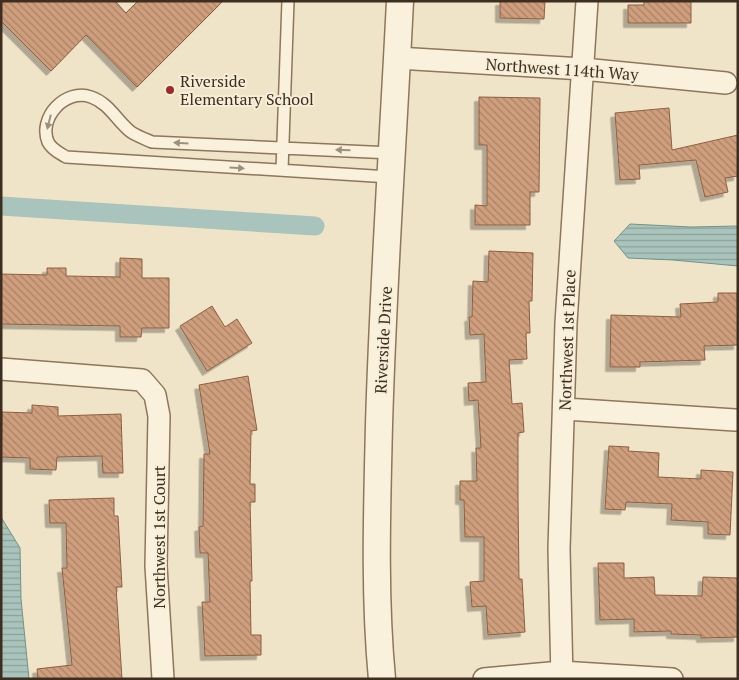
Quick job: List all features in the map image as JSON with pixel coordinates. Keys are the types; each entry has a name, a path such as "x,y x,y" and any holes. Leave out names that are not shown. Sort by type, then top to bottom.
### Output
{"street":[{"name":"Riverside Drive","path":"382,679 376,570 376,527 381,357 400,1"},
{"name":"Northwest 1st Place","path":"561,675 559,549 565,409 566,324 587,1"},
{"name":"Northwest 114th Way","path":"397,58 583,69 726,83"},
{"name":"Northwest 1st Court","path":"1,369 142,380 156,395 159,416 156,566 163,679"},
{"path":"565,409 734,420"},
{"path":"484,679 561,675 672,679"}],"lane":[{"path":"282,170 288,1"},
{"path":"79,94 92,97 106,105 132,133 152,142 283,148 391,165 282,170 66,157 56,151 48,142 47,127 50,116 58,105 66,98 79,94"}],"water":[{"path":"630,224 691,227 738,226 738,266 628,258 614,241"},
{"path":"1,517 20,548 21,599 29,679 1,679"}],"building":[{"path":"1,1 115,1 126,13 138,1 223,1 137,87 86,35 51,71 1,21"},
{"path":"500,1 545,1 544,19 500,18"},
{"path":"644,1 691,1 691,23 628,23 628,5 644,5"},
{"path":"479,97 540,98 539,192 530,192 530,225 475,225 475,205 487,206 487,145 479,145"},
{"path":"669,108 672,150 738,135 738,176 725,178 728,192 705,197 696,160 639,165 640,179 620,180 615,113"},
{"path":"489,251 533,253 532,301 529,301 530,333 526,333 527,359 509,360 512,404 522,403 524,432 518,433 518,499 519,579 522,579 525,632 488,635 486,606 472,607 470,582 484,581 484,537 465,537 464,500 460,500 460,481 477,481 476,448 481,448 478,400 469,401 468,383 486,382 484,334 470,335 469,317 472,317 473,281 488,282"},
{"path":"120,258 142,259 142,278 169,278 169,328 142,328 141,337 120,337 120,326 1,324 1,274 47,275 47,268 66,268 66,276 120,277"},
{"path":"718,293 737,293 738,345 704,346 705,360 640,362 640,367 610,367 611,315 681,317 680,304 718,302"},
{"path":"212,306 225,327 237,319 252,343 207,371 180,326"},
{"path":"248,376 257,430 251,431 250,484 255,484 255,502 250,502 251,635 261,635 261,655 205,656 202,602 210,602 208,553 200,553 199,527 203,526 204,454 210,454 199,385"},
{"path":"32,405 58,407 58,416 121,414 123,473 103,473 102,456 57,457 56,470 30,469 30,458 1,457 2,412 32,413"},
{"path":"609,446 629,447 628,451 659,453 658,477 701,479 701,470 733,472 730,535 708,534 708,522 671,520 672,504 626,502 625,510 605,509"},
{"path":"114,498 114,516 118,516 122,587 116,587 122,679 38,679 37,669 72,665 62,568 67,568 66,523 50,523 49,500"},
{"path":"598,563 624,563 624,578 654,577 655,595 702,596 703,577 738,578 738,637 701,638 701,635 671,634 671,631 634,632 634,619 600,620"}],"waterway":[{"path":"1,206 315,226"}],"place":[{"name":"Riverside Elementary School","path":"170,90"}]}
